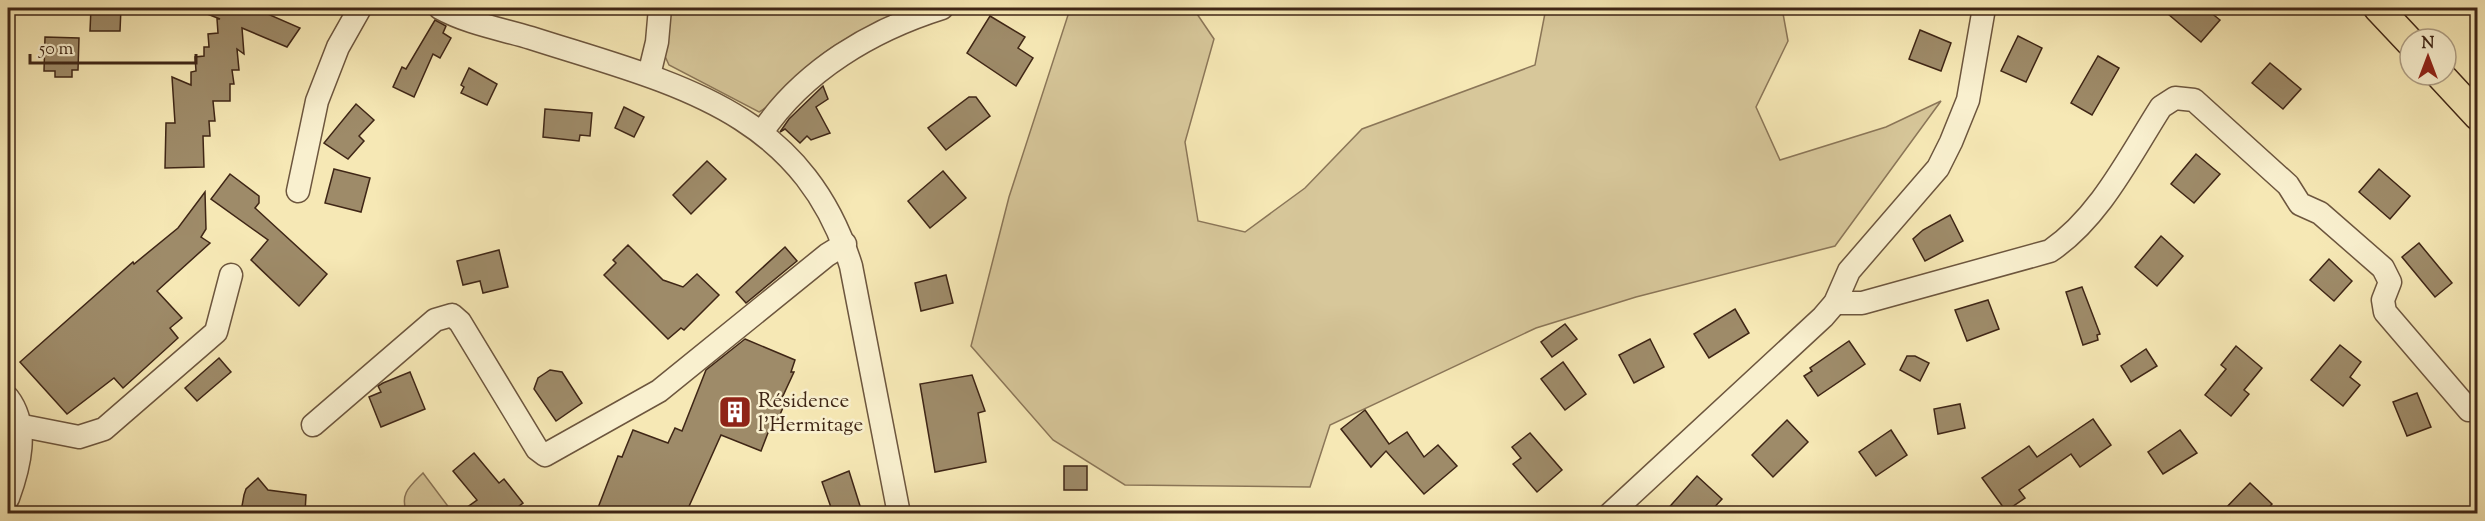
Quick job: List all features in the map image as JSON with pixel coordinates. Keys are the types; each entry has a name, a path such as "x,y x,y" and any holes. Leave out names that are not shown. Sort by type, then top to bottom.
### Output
{"main road":[{"path":"2378,8 2398,29"},
{"path":"2451,87 2478,116"}],"street":[{"path":"298,191 317,101 338,47 360,8"},
{"path":"440,8 649,75 697,95 762,132 780,147 811,182 824,202 844,244 856,285 899,513"},
{"path":"649,75 655,51 660,8"},
{"path":"762,132 778,112 812,78 852,47 892,26 942,8"},
{"path":"1610,513 1808,334 1834,303 1849,271 1938,168 1968,100 1984,8"},
{"path":"1834,303 1862,303 2050,251 2073,236 2093,212 2161,107 2175,98 2194,100 2288,185 2300,204 2320,213 2383,268 2390,282 2383,300 2385,312 2469,410"},
{"path":"313,425 435,320 452,315 460,322 537,449 545,455 659,391 827,255 844,244"},
{"path":"18,425 79,438 104,429 216,332 231,275"},
{"path":"8,399 18,425 21,455 8,498"}],"shaded area":[{"path":"667,8 924,8 896,17 844,40 812,63 776,100 759,112 669,65 664,54"},
{"path":"1080,8 1193,8 1214,39 1185,142 1198,221 1245,232 1305,188 1362,129 1535,65 1546,8 1782,8 1788,41 1756,107 1780,160 1886,127 1941,101 1835,246 1636,297 1536,328 1330,425 1310,487 1125,485 1053,440 971,346 1009,197 1069,12"},
{"path":"423,473 453,513 407,513 405,495 410,486"}],"building":[{"path":"91,8 121,8 120,31 90,31"},
{"path":"192,8 262,8 263,12 300,28 287,47 242,28 244,54 237,49 239,70 232,70 234,84 230,84 230,101 213,101 215,121 209,121 210,136 203,136 204,167 165,168 166,123 175,123 172,77 191,85 191,72 196,71 195,57 204,56 204,47 209,47 208,34 218,33 217,19 220,19"},
{"path":"2161,8 2205,8 2220,20 2201,42"},
{"path":"990,16 1025,37 1018,48 1033,58 1016,86 967,53"},
{"path":"435,20 446,26 443,33 451,38 440,58 433,54 414,97 393,87 402,67 406,69"},
{"path":"1920,30 1951,43 1941,71 1909,59"},
{"path":"2018,36 2042,48 2026,82 2001,71"},
{"path":"45,37 79,38 78,70 72,70 72,77 55,77 55,71 44,71"},
{"path":"2098,56 2119,68 2092,115 2071,103"},
{"path":"2270,63 2301,89 2283,109 2252,83"},
{"path":"469,68 497,84 487,105 461,93 464,87 461,85"},
{"path":"823,86 828,99 816,107 830,133 811,140 807,136 800,143 785,129 780,132 789,119"},
{"path":"969,97 976,97 990,116 946,150 928,128"},
{"path":"356,104 374,120 359,136 364,141 348,159 324,143"},
{"path":"624,107 644,117 634,137 615,128"},
{"path":"545,109 592,113 590,136 580,135 579,141 543,137"},
{"path":"2196,154 2220,174 2194,203 2171,184"},
{"path":"707,161 726,179 691,214 673,195"},
{"path":"334,169 370,178 361,212 325,203"},
{"path":"2379,169 2410,196 2390,219 2359,192"},
{"path":"943,171 966,198 930,228 908,201"},
{"path":"230,174 259,196 259,203 255,208 327,274 299,306 251,260 268,240 211,199"},
{"path":"205,192 206,229 201,237 210,243 157,291 182,318 170,328 178,338 123,388 114,378 67,414 20,362 133,262 134,264 178,228"},
{"path":"1950,215 1963,241 1925,261 1913,239 1923,230"},
{"path":"2161,236 2183,256 2157,286 2135,267"},
{"path":"2419,243 2452,283 2435,297 2402,257"},
{"path":"628,245 663,280 683,287 697,274 719,295 684,330 681,328 668,339 604,275 616,263 613,260"},
{"path":"785,247 797,261 746,303 736,292"},
{"path":"499,250 508,287 483,293 480,281 463,285 457,261"},
{"path":"2329,259 2352,281 2334,301 2310,280"},
{"path":"946,275 953,303 921,311 915,283"},
{"path":"2082,287 2100,334 2097,335 2098,340 2083,345 2066,292"},
{"path":"1988,300 1999,329 1967,341 1955,310"},
{"path":"1735,309 1749,333 1709,358 1694,334"},
{"path":"1565,324 1577,339 1552,357 1541,342"},
{"name":"Résidence l'Hermitage","path":"745,339 795,360 791,372 794,372 782,398 786,400 775,427 771,425 761,451 721,435 686,513 596,513 618,456 622,457 633,430 668,443 675,428 682,431 706,370"},
{"path":"1650,339 1664,367 1634,383 1619,355"},
{"path":"1849,341 1865,364 1818,396 1804,376 1812,371 1810,368"},
{"path":"2340,345 2361,362 2350,377 2360,385 2343,406 2311,380"},
{"path":"2236,346 2262,368 2244,390 2249,394 2231,416 2205,395 2226,369 2221,365"},
{"path":"2146,349 2157,366 2131,382 2121,366"},
{"path":"1907,356 1915,356 1929,363 1920,381 1900,370"},
{"path":"219,358 231,372 197,401 185,388"},
{"path":"1563,362 1586,394 1565,410 1541,379"},
{"path":"550,370 562,372 582,403 556,421 534,389 538,378"},
{"path":"410,372 425,409 381,427 369,397 381,392 378,386"},
{"path":"972,375 985,411 978,413 986,462 935,472 920,384"},
{"path":"2417,393 2431,427 2407,436 2393,402"},
{"path":"1960,404 1965,428 1938,434 1934,409"},
{"path":"1365,410 1389,444 1407,432 1424,457 1438,445 1457,466 1424,494 1386,451 1371,467 1341,429"},
{"path":"2093,419 2111,445 2080,467 2071,454 2019,490 2025,498 2006,511 1982,478 2029,446 2037,457"},
{"path":"1787,420 1808,442 1773,477 1752,455"},
{"path":"1891,430 1907,455 1876,476 1859,452"},
{"path":"2180,430 2197,453 2163,474 2148,452"},
{"path":"1530,433 1562,470 1537,492 1513,464 1521,458 1512,447"},
{"path":"474,453 499,483 504,479 523,503 510,513 459,513 477,500 453,471"},
{"path":"1064,466 1087,466 1087,490 1064,490"},
{"path":"849,471 861,509 849,513 833,513 822,482"},
{"path":"1697,476 1722,499 1709,513 1664,513"},
{"path":"258,478 268,490 306,495 305,513 248,513 242,506 244,495 246,489"},
{"path":"2250,483 2272,504 2264,513 2221,513"}],"place":[{"name":"Résidence l'Hermitage","path":"735,412"}]}
